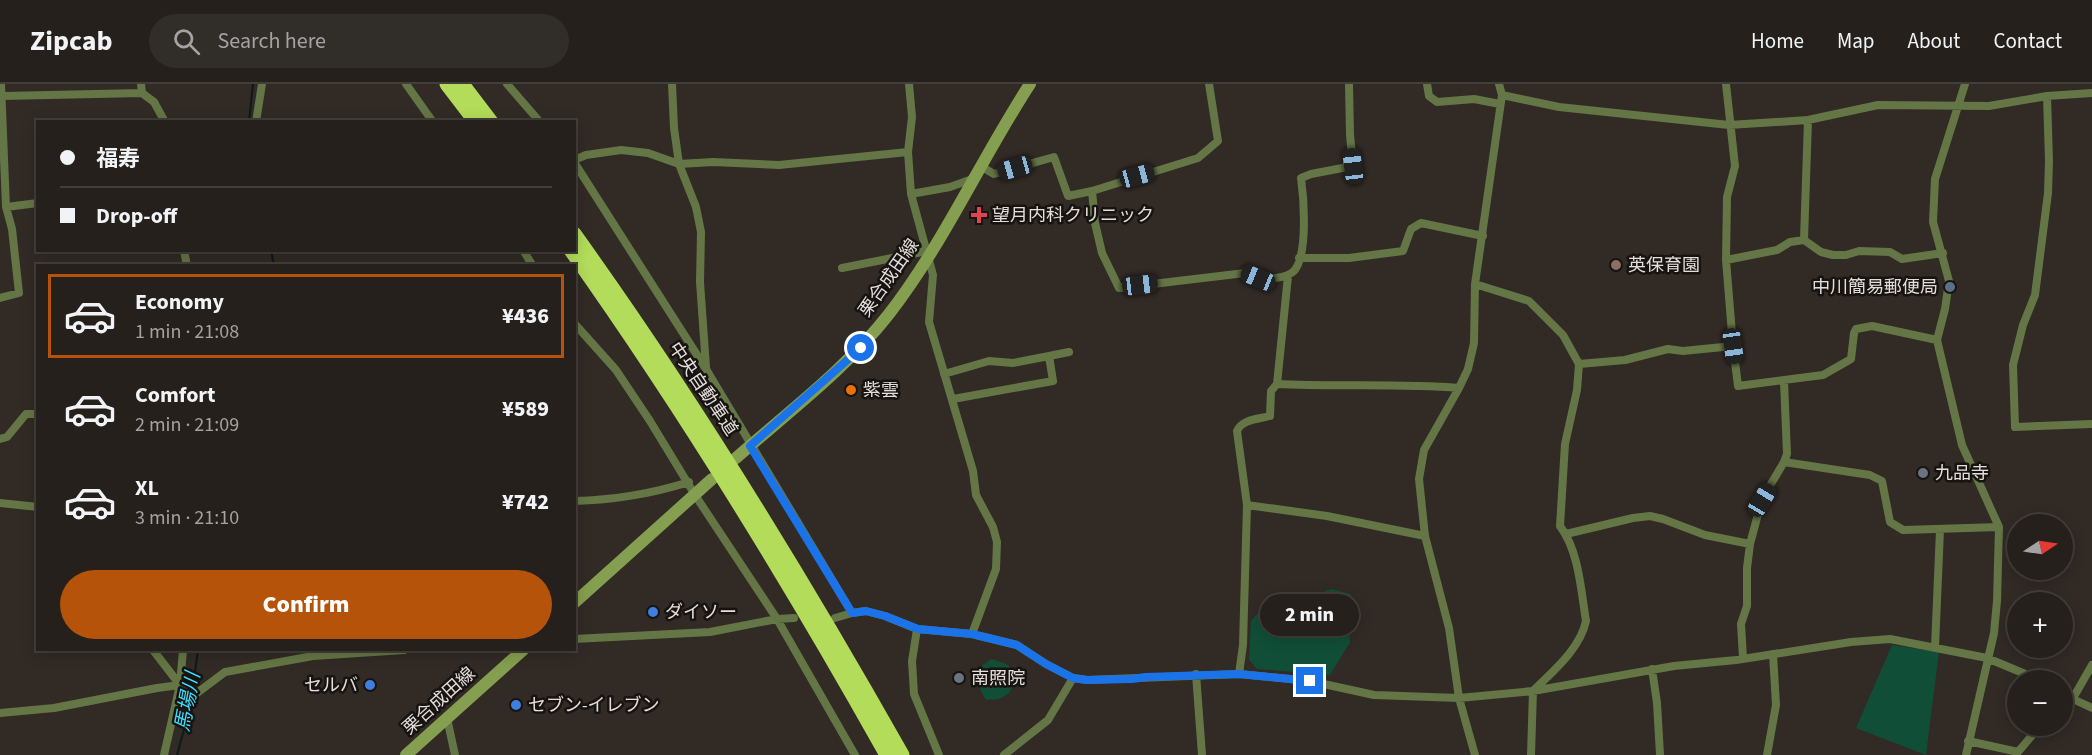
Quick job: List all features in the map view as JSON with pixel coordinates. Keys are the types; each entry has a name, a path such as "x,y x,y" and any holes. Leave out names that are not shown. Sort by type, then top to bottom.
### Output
{"highway":[{"path":"447,84 474,120"},
{"path":"462,84 489,120"},
{"name":"中央自動車道","path":"576,237 625,307 724,469 888,755"},
{"name":"中央自動車道","path":"572,252 801,579 902,755"}],"main road":[{"name":"栗合成田線","path":"576,601 861,348 910,286 1030,84"},
{"name":"栗合成田線","path":"406,755 522,651"}],"street":[{"path":"256,120 262,84"},
{"path":"405,84 432,120"},
{"path":"507,84 538,120"},
{"path":"672,84 674,128 679,164 696,207 701,232 700,293 706,369"},
{"path":"909,84 912,117 908,152 911,194 933,275 929,322 974,471 976,495 993,527 997,542 996,569 972,634"},
{"path":"982,167 994,174 1054,157 1068,196 1092,191 1198,158 1218,141 1209,84"},
{"path":"1092,191 1095,223 1102,253 1119,288 1245,273 1258,278 1288,276 1296,269 1299,258 1305,209 1301,178 1353,166 1349,84"},
{"path":"1427,84 1429,96 1437,102 1501,99 1729,125 1808,120 1878,105 1989,106 2047,96 2092,93"},
{"path":"1474,755 1459,698 1449,628 1425,536 1419,479 1424,450 1460,388 1468,369 1474,343 1475,284 1501,99 1499,84"},
{"path":"1726,84 1735,166 1727,197 1726,260 1738,386 1823,375 1851,359 1856,328 1872,326 1937,340"},
{"path":"1965,84 1935,179 1932,214 1949,281 1937,340 1962,445 1999,527 1994,633 1966,755"},
{"path":"1,90 3,96 14,96 141,89 154,102 164,120"},
{"path":"0,298 19,293 12,229 6,207 1,90"},
{"path":"2047,96 2048,193 2035,295 2023,325 2013,365 2015,427 2092,424"},
{"path":"1804,240 1808,120"},
{"path":"576,160 586,155 621,150 648,153 679,164 713,162 779,165 908,152"},
{"path":"576,164 706,369 852,613"},
{"path":"911,194 950,187 975,178"},
{"path":"6,207 36,203"},
{"path":"1299,258 1349,258 1403,251 1411,229 1421,223 1483,236"},
{"path":"1726,260 1778,250 1790,242 1804,240 1821,252 1833,255 1846,255 1858,251 1890,252 1902,259 1943,254"},
{"path":"842,268 927,254"},
{"path":"1239,674 1243,645 1247,505 1237,431 1239,425 1270,416 1271,391 1277,384 1288,276"},
{"path":"1475,284 1529,301 1563,335 1579,363 1577,390 1565,444 1560,526 1566,534 1575,558 1586,621 1584,631 1570,653 1533,691 1531,755"},
{"path":"576,325 616,370 689,482 695,495 777,619 855,755"},
{"path":"1579,363 1625,360 1668,349 1683,351 1733,346"},
{"path":"944,374 989,361 1013,363 1069,352"},
{"path":"953,399 1053,381 1048,356"},
{"path":"1743,658 1741,624 1747,606 1747,568 1750,544 1762,500 1785,462 1787,454 1784,381"},
{"path":"1277,384 1429,385 1460,388"},
{"path":"0,438 8,437 26,414 36,414"},
{"path":"1785,462 1870,475 1882,481 1890,522 1903,530 1999,527"},
{"path":"576,501 600,501 654,493 689,482"},
{"path":"0,503 36,507"},
{"path":"1247,505 1318,514 1425,536"},
{"path":"1566,534 1650,516 1704,535 1750,544"},
{"path":"1935,647 1940,530"},
{"path":"835,618 866,611 918,629 972,634 1017,645 1073,678 1132,679 1196,674 1239,674 1310,681 1374,695 1459,698 1533,691 1652,669 1851,642 1890,639 1987,658 2016,670"},
{"path":"576,639 710,632 777,619 794,618"},
{"path":"918,629 912,661 914,694 939,755"},
{"path":"154,651 183,689"},
{"path":"164,755 183,689 183,651"},
{"path":"0,713 54,708 157,688 183,689 197,693 225,672 313,656 389,651"},
{"path":"1767,755 1776,705 1773,654"},
{"path":"2073,698 2092,665"},
{"path":"1652,669 1657,703 1660,755"},
{"path":"1196,674 1202,755"},
{"path":"1004,755 1048,720 1073,678"},
{"path":"2073,700 2092,708"},
{"path":"447,718 455,755"},
{"path":"1968,741 2017,753 2031,736"}],"green space":[{"path":"1331,589 1351,594 1348,623 1350,642 1330,675 1257,669 1249,660 1251,621 1257,614 1299,616 1318,594"},
{"path":"1892,645 1939,652 1926,755 1856,728"},
{"path":"992,659 1010,668 1014,682 1010,692 1006,695 999,699 986,700 978,683 978,677 982,667"}],"waterway":[{"name":"馬場川","path":"249,120 253,84"},
{"name":"馬場川","path":"271,252 274,264"},
{"name":"馬場川","path":"177,755 190,708 198,651"}],"place":[{"name":"望月内科クリニック","path":"979,215"},
{"name":"英保育園","path":"1616,265"},
{"name":"中川簡易郵便局","path":"1950,287"},
{"name":"紫雲","path":"851,390"},
{"name":"九品寺","path":"1923,473"},
{"name":"ダイソー","path":"653,612"},
{"name":"南照院","path":"959,678"},
{"name":"セルバ","path":"370,685"},
{"name":"セブン-イレブン","path":"516,705"}],"route":[{"path":"861,348 750,446 852,613 866,611 918,629 972,634 1017,645 1073,678 1132,679 1196,674 1239,674 1310,681"}]}
